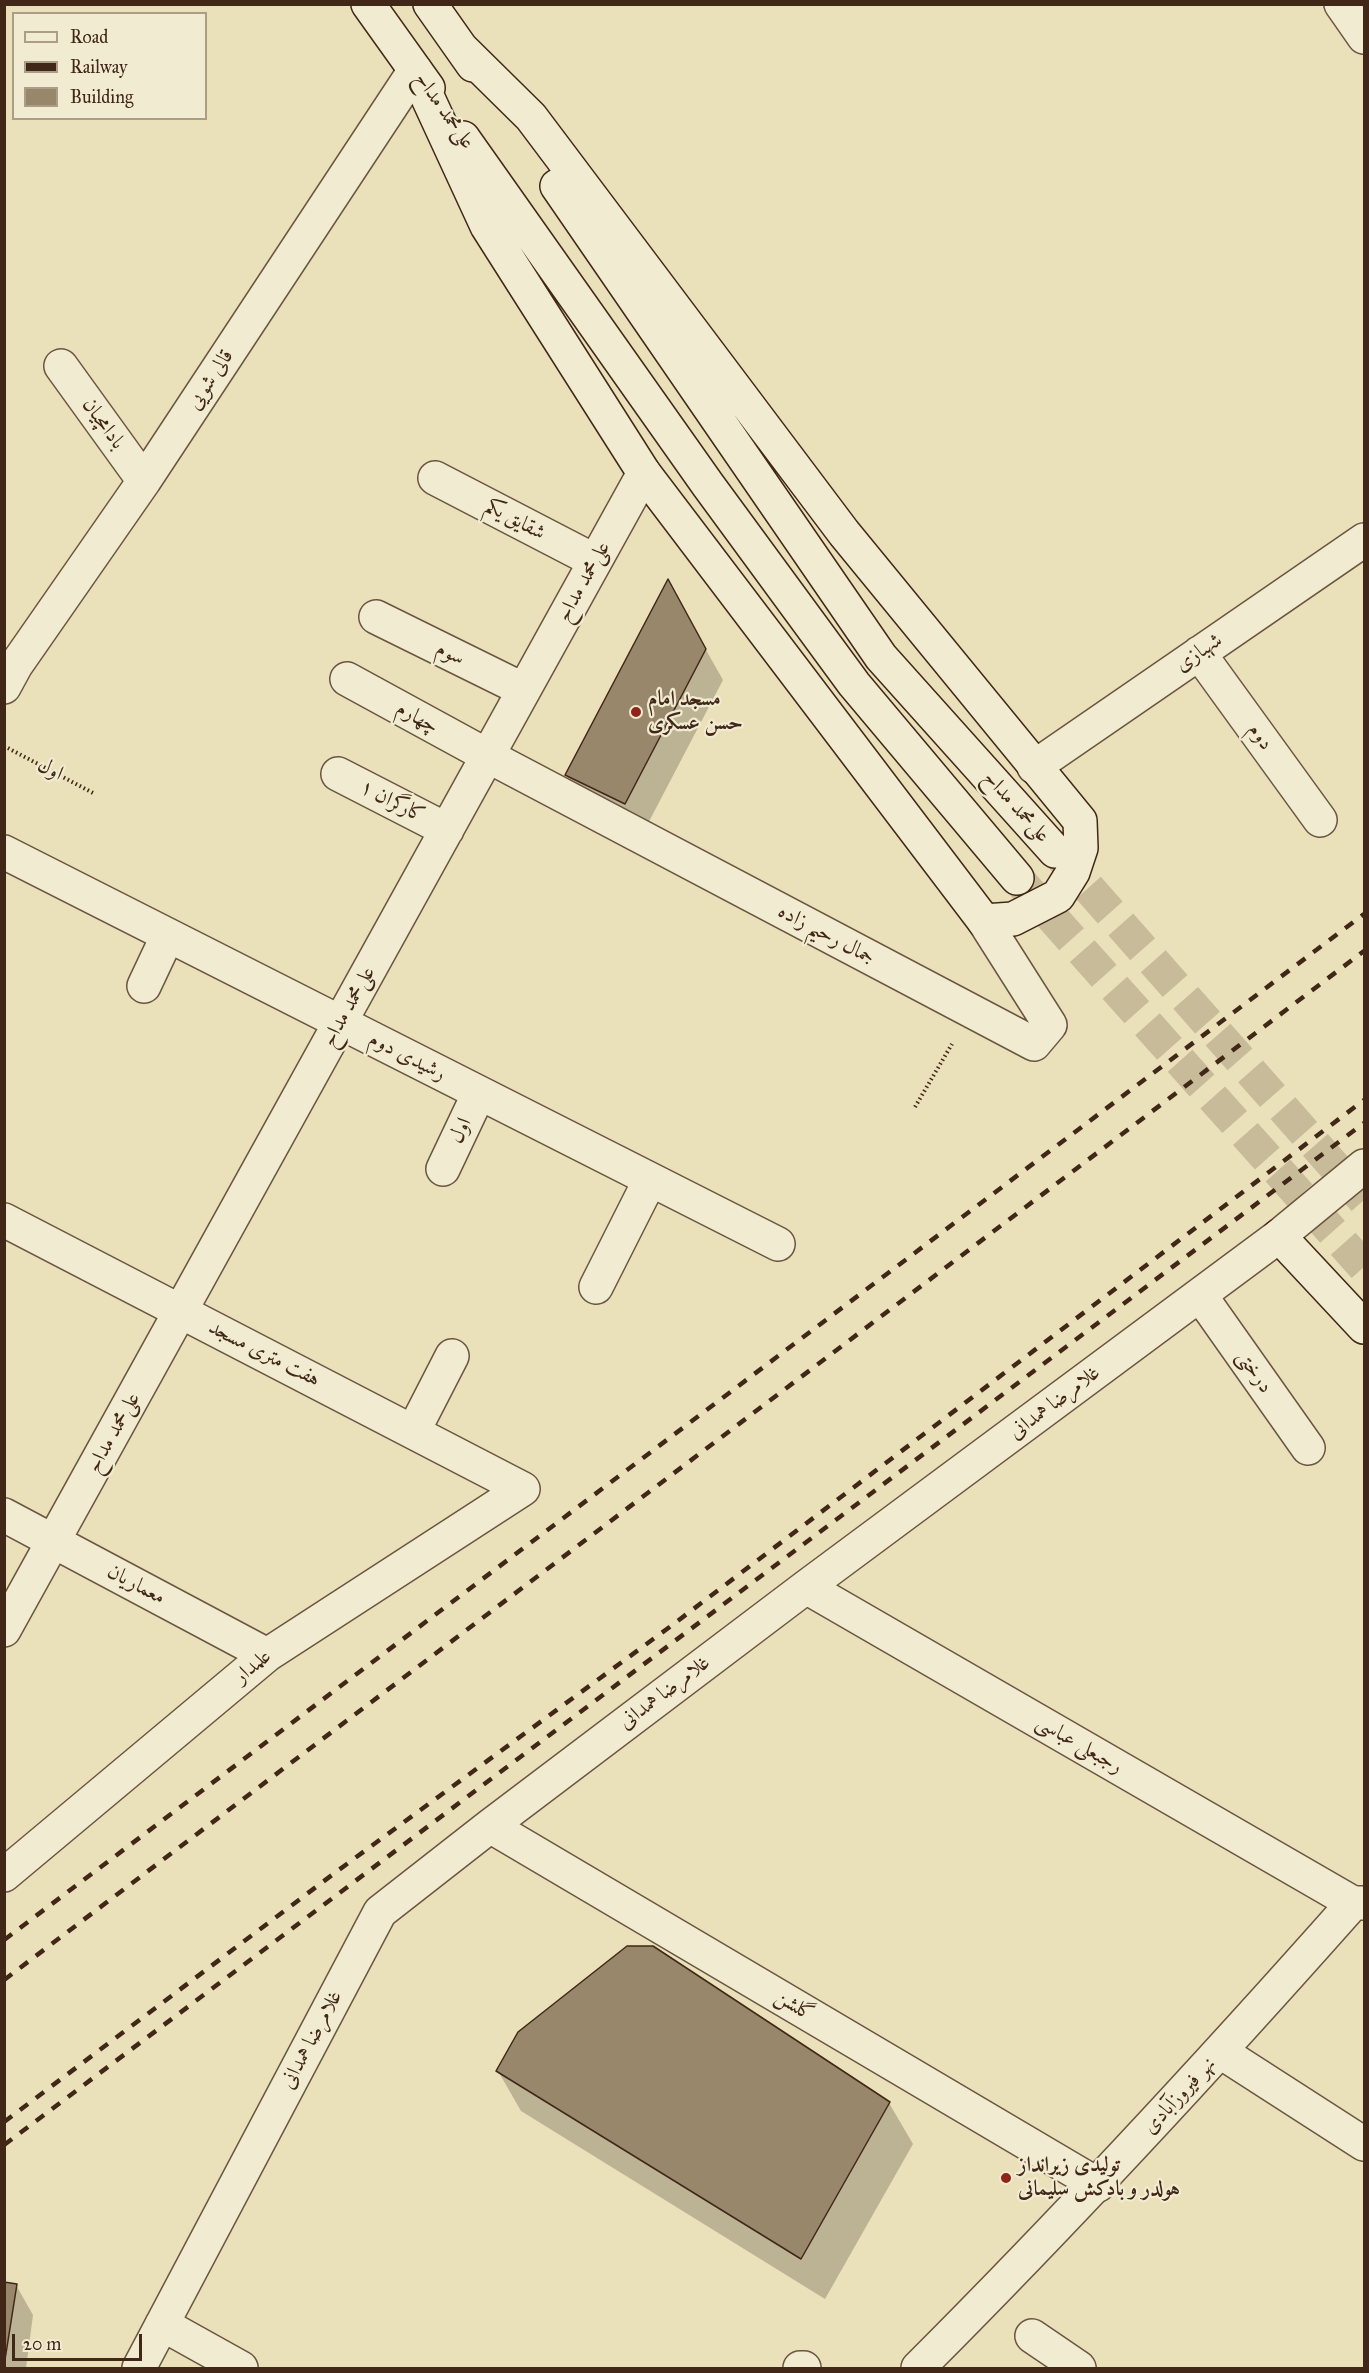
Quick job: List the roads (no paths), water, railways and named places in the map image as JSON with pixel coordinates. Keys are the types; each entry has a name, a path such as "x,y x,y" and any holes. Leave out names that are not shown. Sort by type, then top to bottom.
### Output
{"street":[{"name":"علی‌محمد مداح","path":"368,4 708,485 840,665 1017,878"},
{"name":"علی‌محمد مداح","path":"430,4 881,657 1055,851"},
{"path":"1341,4 1365,37"},
{"path":"415,70 487,226 644,473 984,921 1013,919 1058,896 1073,872 1081,849 1080,822 844,533 531,117 461,48"},
{"name":"قالی شویی","path":"8,667 144,481 415,70"},
{"name":"بادامچیان","path":"61,366 144,481"},
{"name":"علی‌محمد مداح","path":"54,1541 644,473"},
{"name":"شقایق یکم","path":"435,478 595,561"},
{"name":"شهبازی","path":"1035,767 1365,540"},
{"name":"سوم","path":"376,617 524,690"},
{"name":"دوم","path":"1200,653 1320,820"},
{"name":"چهارم","path":"347,680 488,756"},
{"name":"جمال رحیم زاده","path":"488,756 1034,1044 1050,1025 984,921"},
{"name":"کارگران ۱","path":"338,774 447,830"},
{"name":"رشیدی دوم","path":"4,852 778,1244"},
{"path":"144,987 168,935"},
{"name":"اول","path":"443,1169 479,1093"},
{"name":"غلامرضا همدانی","path":"139,2368 380,1912 806,1587 1279,1236 1365,1166"},
{"path":"596,1287 650,1180"},
{"name":"هفت متری مسجد","path":"4,1220 523,1489"},
{"path":"1279,1236 1365,1327"},
{"name":"درختی","path":"1200,1295 1308,1448"},
{"path":"413,1432 452,1356"},
{"name":"علمدار","path":"4,1875 267,1655 523,1489"},
{"name":"معماریان","path":"4,1515 267,1655"},
{"path":"4,1630 54,1541"},
{"name":"رجبعلی عباسی","path":"806,1587 1359,1903"},
{"name":"گلشن","path":"490,1826 1098,2186"},
{"name":"نهر فیروزآبادی","path":"918,2368 1098,2186 1359,1903"},
{"path":"1221,2052 1365,2144"},
{"path":"162,2324 241,2368"},
{"path":"1032,2336 1079,2368"}],"tunnel":[{"path":"1056,851 1364,1200"},
{"path":"1017,878 1364,1267"}],"railway":[{"path":"4,1940 1364,914"},
{"path":"4,1980 1364,951"},
{"path":"4,2122 336,1872 671,1626 1364,1100"},
{"path":"4,2145 1364,1123"}],"place":[{"name":"مسجد امام حسن عسکری","path":"636,712"},
{"name":"تولیدی زیرانداز هولدر و بادکش سلیمانی","path":"1006,2178"}]}
